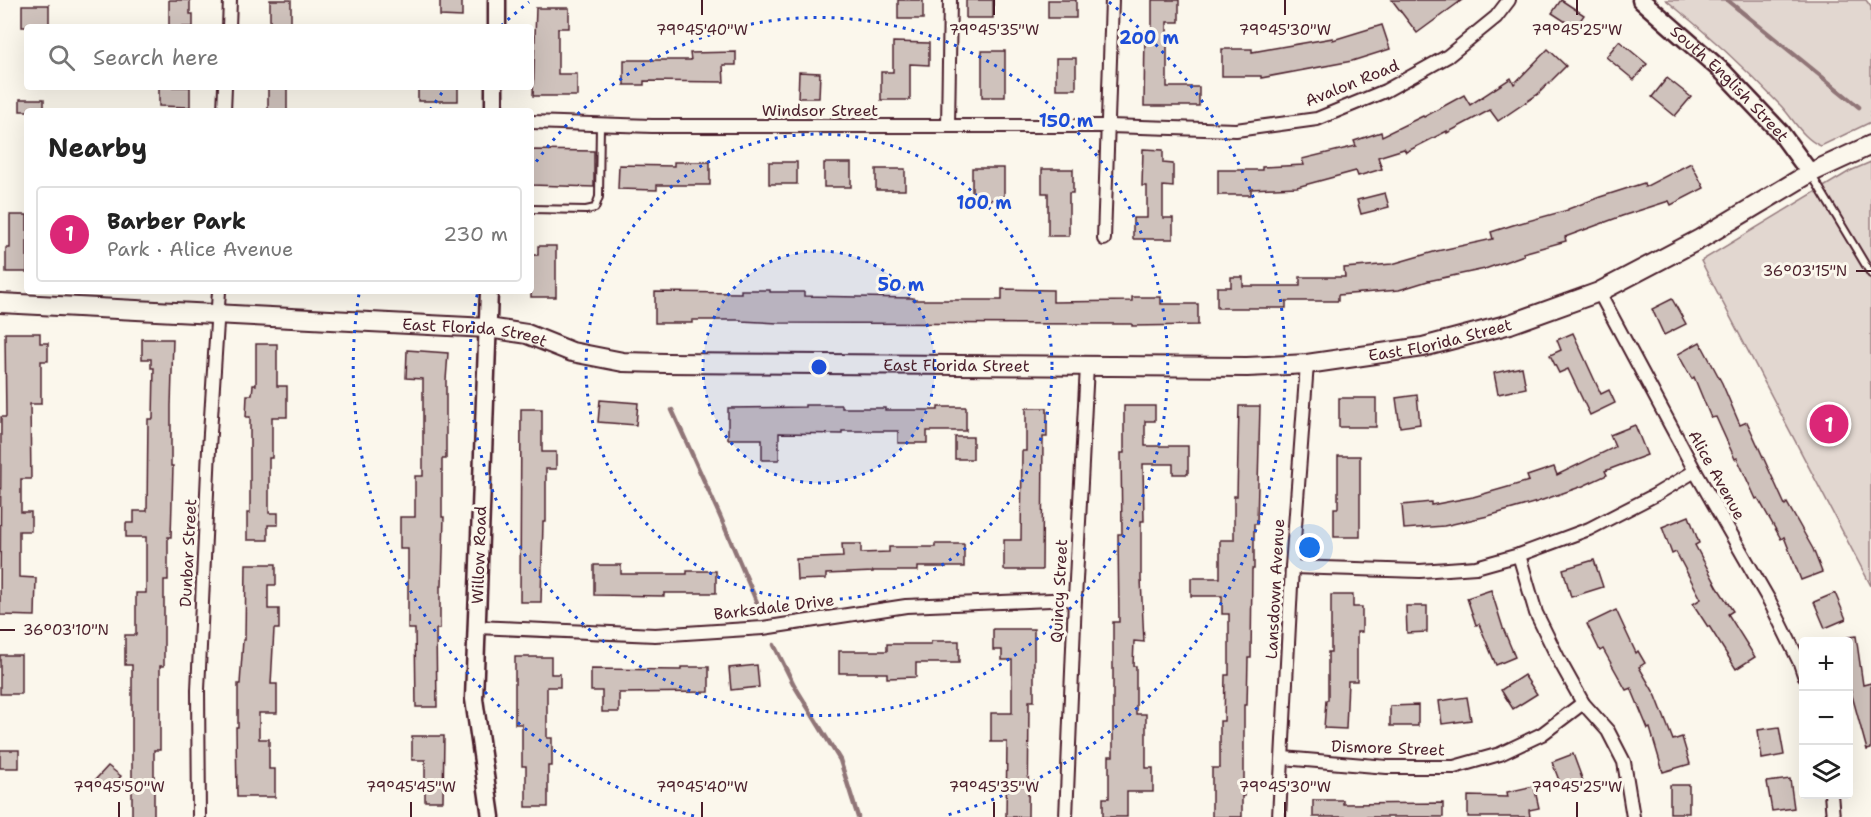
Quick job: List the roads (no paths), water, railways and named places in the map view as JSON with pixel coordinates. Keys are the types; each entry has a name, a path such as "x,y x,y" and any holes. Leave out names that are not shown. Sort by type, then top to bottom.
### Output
{"main road":[{"name":"East Florida Street","path":"0,303 488,328 527,334 572,351 623,362 1247,367 1308,364 1423,347 1510,324 1599,292 1700,239 1810,173 1871,145"}],"street":[{"path":"229,24 231,0"},
{"path":"496,24 497,0"},
{"path":"948,126 950,0"},
{"path":"1104,239 1112,0"},
{"name":"Avalon Road","path":"1108,126 1236,130 1317,119 1385,91 1448,56 1496,17 1509,0"},
{"name":"South English Street","path":"1641,0 1723,72 1780,132 1810,173"},
{"path":"224,108 225,90"},
{"path":"494,90 494,108"},
{"name":"Windsor Street","path":"534,122 1108,126"},
{"name":"Alice Avenue","path":"1599,292 1695,471 1770,602 1799,661"},
{"name":"Dunbar Street","path":"199,817 198,690 219,294"},
{"name":"Willow Road","path":"489,294 474,699 491,817"},
{"name":"Lansdown Avenue","path":"1279,817 1292,567 1308,364"},
{"name":"Quincy Street","path":"1066,817 1087,366"},
{"path":"1292,567 1420,571 1476,567 1520,555 1589,529 1655,495 1695,471"},
{"path":"1520,555 1536,613 1559,660 1583,703 1608,731 1624,762 1633,817"},
{"name":"Barksdale Drive","path":"476,627 655,635 763,628 906,606 1075,599"},
{"name":"Dismore Street","path":"1282,758 1388,767 1454,766 1500,754 1542,734 1583,703"},
{"path":"1831,799 1833,817"}],"lane":[{"path":"534,209 586,210 595,208 599,198 600,124"},
{"path":"1810,173 1871,274"}],"waterway":[{"path":"1727,0 1859,107"},
{"path":"672,410 758,605"},
{"path":"774,645 794,685 840,760 858,817"}],"place":[{"name":"Barber Park","path":"1829,424"}]}
